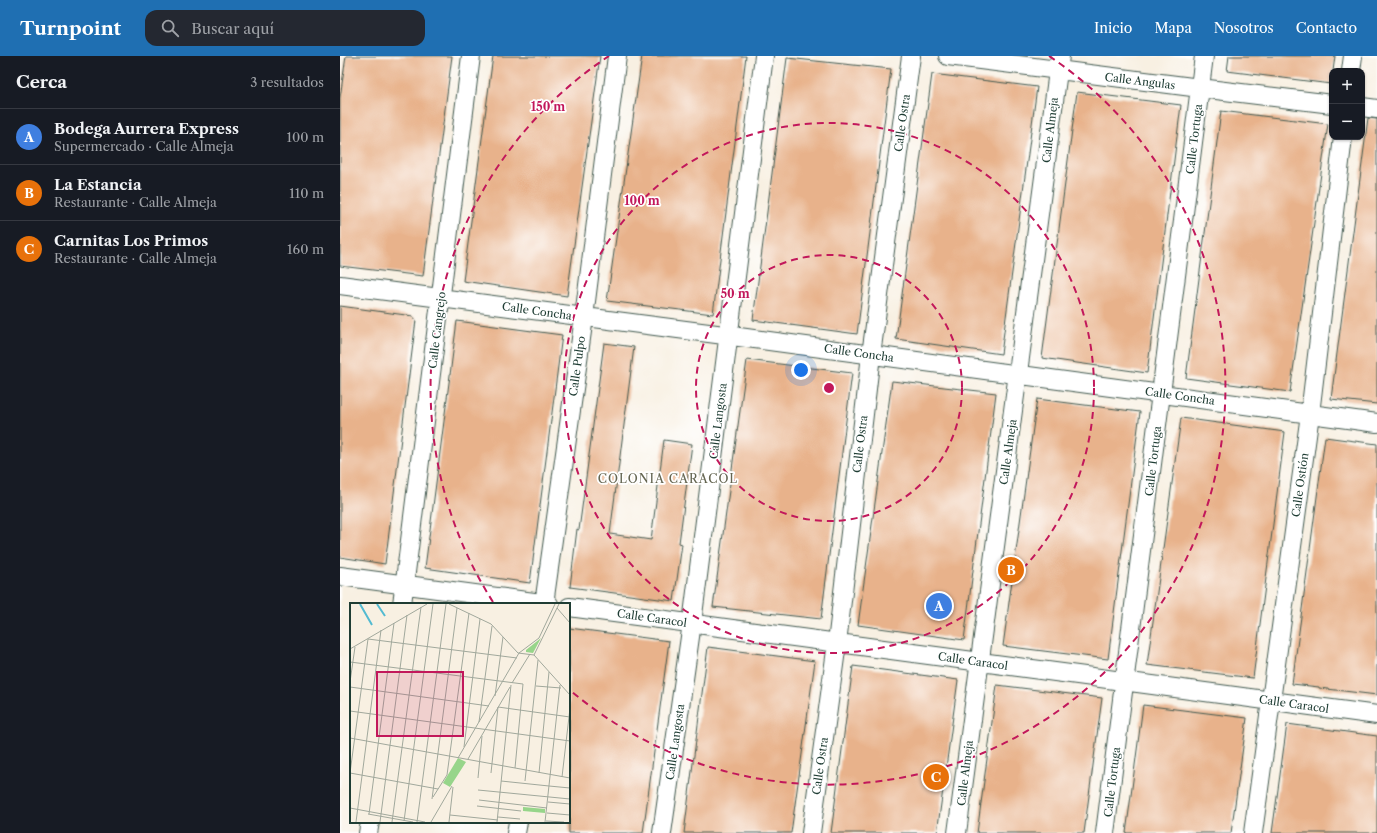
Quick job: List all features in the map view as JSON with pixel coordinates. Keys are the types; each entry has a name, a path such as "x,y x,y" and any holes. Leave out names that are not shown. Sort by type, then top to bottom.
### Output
{"street":[{"name":"Calle Cangrejo","path":"402,603 471,56"},
{"name":"Calle Pulpo","path":"545,603 584,317 616,56"},
{"name":"Calle Langosta","path":"662,833 692,623 764,56"},
{"name":"Calle Ostra","path":"811,833 871,355 911,56"},
{"name":"Calle Angulas","path":"948,56 1059,63 1200,88 1329,104"},
{"name":"Calle Tortuga","path":"1106,833 1204,56"},
{"path":"1351,68 1353,56"},
{"name":"Calle Almeja","path":"957,833 1059,63"},
{"path":"1365,107 1377,109"},
{"name":"Calle Ostión","path":"1253,833 1310,414 1343,140"},
{"name":"Calle Concha","path":"340,285 729,335 1377,424"},
{"path":"340,576 538,603"},
{"name":"Calle Caracol","path":"570,607 1377,715"},
{"path":"368,833 370,823"},
{"path":"516,833 518,823"}],"building":[{"path":"346,56 452,56 423,276 340,266 340,98"},
{"path":"493,56 600,56 567,296 463,281"},
{"path":"642,56 746,56 713,314 607,301"},
{"path":"1229,56 1335,56 1333,68 1329,68 1329,84 1227,71"},
{"path":"787,58 891,69 857,334 753,320"},
{"path":"932,74 1037,87 1001,354 896,339"},
{"path":"1077,92 1181,105 1147,373 1042,358"},
{"path":"1221,111 1328,124 1290,392 1186,378"},
{"path":"1368,118 1377,119 1377,404 1331,399"},
{"path":"340,306 413,316 416,320 385,564 340,557"},
{"path":"457,321 562,335 530,583 425,568"},
{"path":"604,343 634,347 610,534 651,540 664,440 692,444 679,543 682,544 674,601 570,587"},
{"path":"747,360 852,373 821,619 713,607"},
{"path":"892,381 996,393 964,640 858,625"},
{"path":"1037,399 1140,412 1108,659 1003,646"},
{"path":"1181,418 1285,432 1253,678 1147,665"},
{"path":"1325,437 1377,444 1377,695 1292,684"},
{"path":"570,628 669,641 643,833 569,833"},
{"path":"708,647 815,661 791,833 684,833"},
{"path":"853,666 958,680 937,833 831,833"},
{"path":"997,685 1102,698 1084,833 977,833"},
{"path":"1143,705 1247,718 1231,833 1126,833"},
{"path":"1287,724 1377,736 1377,833 1272,833"}],"place":[{"name":"La Estancia","path":"1011,570"},
{"name":"Bodega Aurrera Express","path":"939,606"},
{"name":"Carnitas Los Primos","path":"936,777"}],"district":[{"name":"COLONIA CARACOL","path":"668,478"}]}
